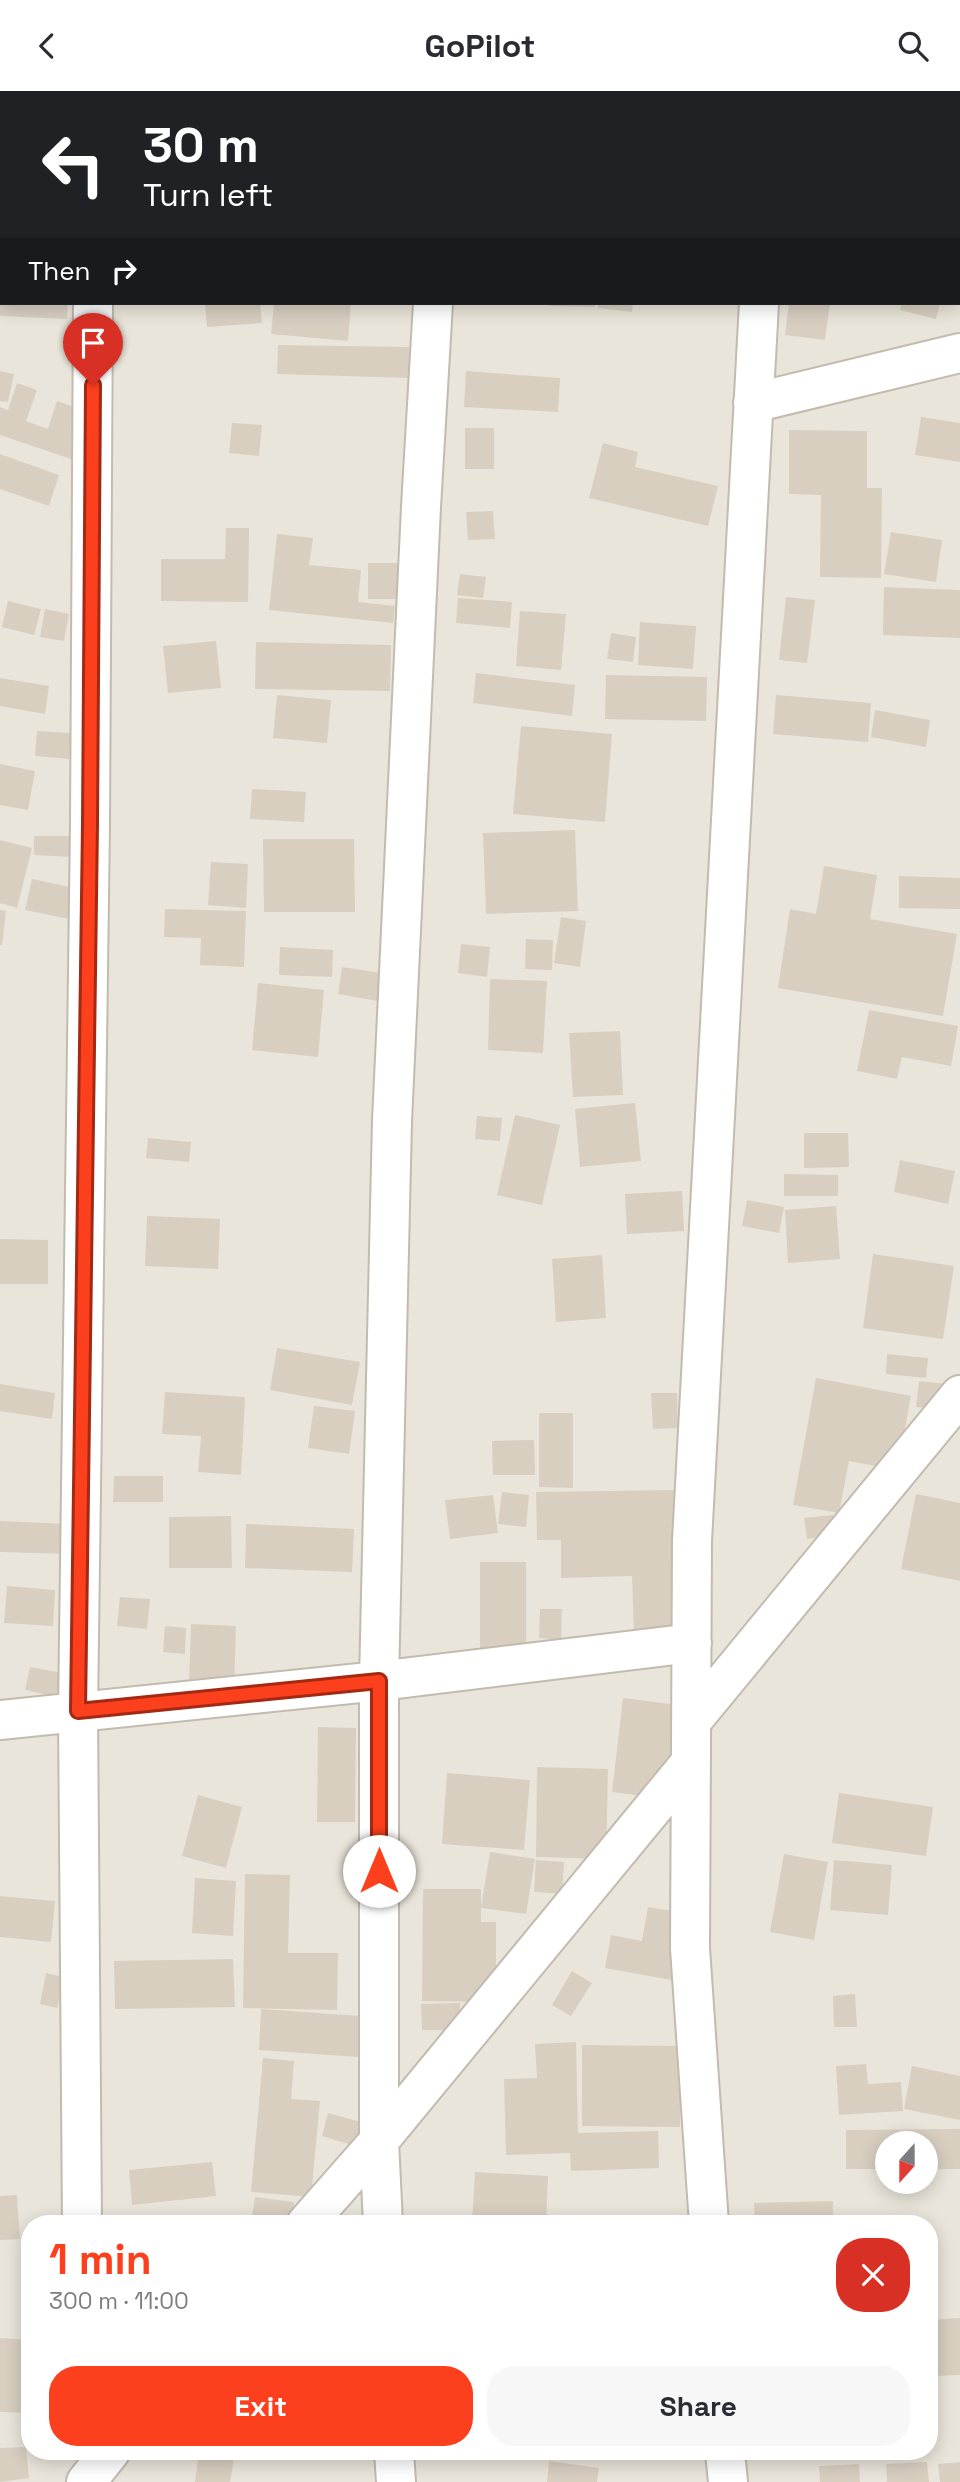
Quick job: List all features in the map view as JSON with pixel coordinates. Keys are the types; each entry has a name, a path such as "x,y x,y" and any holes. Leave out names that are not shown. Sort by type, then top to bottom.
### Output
{"street":[{"path":"82,2215 78,1711 90,824 93,305"},
{"path":"383,2215 379,2141 379,1681 392,1121 433,305"},
{"path":"708,2215 690,1948 692,1541 759,305"},
{"path":"753,403 960,353"},
{"path":"691,1722 960,1395"},
{"path":"0,1720 379,1681 692,1643"},
{"path":"314,2215 379,2141 691,1762"},
{"path":"395,2460 396,2482"},
{"path":"727,2460 728,2482"}],"shaded area":[{"path":"0,305 960,305 960,2482 0,2482"}],"building":[{"path":"0,305 68,305 67,319 0,316"},
{"path":"205,305 260,305 262,323 207,327"},
{"path":"274,305 351,305 348,341 271,334"},
{"path":"595,305 595,307 550,306"},
{"path":"598,305 633,305 632,312 598,308"},
{"path":"789,305 830,305 825,340 785,335"},
{"path":"901,305 940,305 936,319 900,310"},
{"path":"278,345 409,347 409,378 277,374"},
{"path":"0,371 14,374 8,402 0,401"},
{"path":"466,371 560,378 558,412 464,407"},
{"path":"17,383 37,390 26,421 48,429 57,401 91,413 74,460 0,435 0,407 8,410"},
{"path":"921,417 960,423 960,462 915,455"},
{"path":"232,423 262,425 259,456 229,453"},
{"path":"465,428 494,428 494,469 465,469"},
{"path":"789,430 867,431 867,488 882,488 881,578 820,577 821,495 789,494"},
{"path":"603,443 638,452 635,467 718,486 708,526 589,498"},
{"path":"0,454 59,475 49,506 0,489"},
{"path":"493,511 495,539 468,540 466,512"},
{"path":"226,528 249,528 248,602 161,601 161,559 225,559"},
{"path":"891,532 942,540 936,582 884,574"},
{"path":"277,534 313,538 309,565 361,570 358,602 395,606 393,623 269,610"},
{"path":"368,563 398,563 397,599 368,599"},
{"path":"460,574 486,577 483,598 457,595"},
{"path":"884,587 960,590 960,638 883,635"},
{"path":"786,597 815,600 807,663 779,660"},
{"path":"458,598 512,602 510,628 456,623"},
{"path":"8,601 41,609 34,635 2,627"},
{"path":"45,609 69,614 64,641 40,637"},
{"path":"520,611 566,614 561,670 516,666"},
{"path":"640,622 696,626 693,669 638,665"},
{"path":"611,633 636,637 633,662 607,659"},
{"path":"216,641 221,688 168,693 163,646"},
{"path":"256,642 391,645 390,691 255,689"},
{"path":"476,673 575,685 572,716 473,703"},
{"path":"606,675 707,677 706,721 605,719"},
{"path":"0,678 49,686 45,714 0,706"},
{"path":"277,695 331,700 327,743 273,738"},
{"path":"776,695 871,703 868,742 773,734"},
{"path":"875,710 930,720 926,747 871,737"},
{"path":"521,726 612,734 605,822 513,814"},
{"path":"37,731 71,733 69,759 35,756"},
{"path":"0,764 35,771 28,810 0,805"},
{"path":"252,789 306,792 304,822 250,819"},
{"path":"575,830 578,911 486,914 483,833"},
{"path":"34,836 71,836 71,857 34,855"},
{"path":"263,839 354,839 355,912 264,912"},
{"path":"0,840 32,848 17,908 0,903"},
{"path":"211,862 248,864 246,908 208,905"},
{"path":"824,866 877,875 870,919 957,934 943,1016 778,988 790,909 816,914"},
{"path":"899,876 960,878 960,909 899,908"},
{"path":"32,879 75,888 69,919 25,910"},
{"path":"165,909 246,911 244,967 200,965 201,938 164,937"},
{"path":"0,910 6,911 2,945 0,945"},
{"path":"561,917 586,921 580,967 554,963"},
{"path":"526,939 553,940 552,970 525,969"},
{"path":"461,944 490,947 487,977 458,973"},
{"path":"280,947 333,950 332,977 279,975"},
{"path":"342,967 388,974 383,1002 338,994"},
{"path":"490,979 547,981 543,1053 488,1050"},
{"path":"258,983 324,990 318,1057 252,1050"},
{"path":"869,1010 958,1026 951,1066 902,1057 897,1079 857,1071"},
{"path":"620,1031 623,1095 573,1097 569,1033"},
{"path":"635,1103 641,1161 580,1167 575,1109"},
{"path":"515,1115 560,1125 542,1205 497,1195"},
{"path":"477,1116 502,1118 500,1141 475,1139"},
{"path":"804,1133 848,1133 849,1167 804,1168"},
{"path":"148,1138 191,1142 189,1162 146,1158"},
{"path":"900,1160 955,1171 948,1204 894,1192"},
{"path":"784,1174 838,1175 838,1196 784,1196"},
{"path":"682,1191 684,1231 627,1234 625,1194"},
{"path":"747,1200 784,1207 779,1233 742,1226"},
{"path":"836,1206 840,1259 788,1263 785,1210"},
{"path":"147,1216 220,1219 218,1269 145,1266"},
{"path":"0,1239 48,1240 48,1284 0,1284"},
{"path":"873,1254 954,1266 943,1339 863,1328"},
{"path":"602,1255 606,1318 556,1322 552,1259"},
{"path":"277,1348 360,1362 352,1405 270,1390"},
{"path":"887,1354 928,1358 926,1378 886,1374"},
{"path":"816,1378 911,1396 897,1470 849,1461 839,1513 793,1505"},
{"path":"919,1381 946,1384 943,1409 916,1407"},
{"path":"0,1384 55,1393 52,1419 0,1411"},
{"path":"165,1392 245,1397 241,1475 198,1472 201,1436 162,1434"},
{"path":"651,1393 677,1393 678,1428 653,1429"},
{"path":"314,1406 355,1411 349,1454 308,1448"},
{"path":"539,1413 573,1413 573,1488 539,1487"},
{"path":"534,1440 535,1475 493,1475 492,1441"},
{"path":"114,1476 163,1476 163,1502 113,1502"},
{"path":"674,1490 676,1634 634,1635 632,1576 561,1578 561,1540 537,1540 536,1492"},
{"path":"502,1492 529,1495 526,1527 498,1524"},
{"path":"916,1494 960,1503 960,1581 901,1569"},
{"path":"493,1495 498,1533 450,1539 445,1500"},
{"path":"833,1515 836,1535 807,1539 804,1518"},
{"path":"231,1516 232,1568 169,1568 169,1517"},
{"path":"0,1521 68,1524 67,1554 0,1552"},
{"path":"246,1524 354,1529 352,1572 245,1568"},
{"path":"480,1562 526,1562 526,1666 480,1665"},
{"path":"7,1586 55,1590 53,1626 4,1623"},
{"path":"120,1597 150,1599 147,1629 117,1626"},
{"path":"540,1609 562,1609 561,1640 539,1638"},
{"path":"191,1624 236,1626 234,1687 189,1686"},
{"path":"165,1626 186,1628 185,1654 163,1652"},
{"path":"30,1667 62,1673 58,1697 25,1690"},
{"path":"623,1698 678,1705 667,1799 612,1792"},
{"path":"318,1727 356,1728 355,1822 317,1822"},
{"path":"537,1767 608,1769 606,1859 536,1857"},
{"path":"447,1773 530,1780 524,1850 442,1844"},
{"path":"839,1793 933,1807 926,1856 832,1843"},
{"path":"198,1795 242,1807 226,1868 182,1856"},
{"path":"490,1852 535,1859 526,1914 481,1908 481,1922 496,1922 496,2002 422,2001 423,1889 481,1889 481,1907"},
{"path":"784,1854 828,1862 814,1940 770,1932"},
{"path":"536,1860 564,1862 562,1894 534,1892"},
{"path":"834,1860 892,1865 888,1915 830,1910"},
{"path":"245,1874 290,1875 288,1953 338,1953 337,2010 243,2008"},
{"path":"195,1878 236,1881 233,1936 192,1933"},
{"path":"0,1896 55,1901 51,1942 0,1937"},
{"path":"648,1907 683,1913 671,1980 605,1968 611,1935 642,1941"},
{"path":"233,1959 235,2007 115,2009 114,1961"},
{"path":"572,1971 592,1983 571,2016 552,2005"},
{"path":"46,1973 64,1977 57,2008 40,2004"},
{"path":"855,1994 857,2027 834,2027 833,1996"},
{"path":"460,2003 461,2030 422,2030 421,2004"},
{"path":"261,2009 361,2016 358,2057 259,2050"},
{"path":"576,2042 578,2133 658,2131 659,2168 571,2171 570,2153 506,2155 504,2079 537,2078 535,2044"},
{"path":"582,2045 680,2046 680,2127 582,2126"},
{"path":"263,2058 294,2061 291,2099 320,2101 311,2197 251,2192"},
{"path":"866,2064 868,2084 901,2082 903,2111 839,2115 836,2066"},
{"path":"912,2066 960,2076 960,2120 904,2109"},
{"path":"328,2113 361,2122 355,2146 322,2136"},
{"path":"960,2129 960,2169 938,2169 938,2131 875,2131 875,2169 846,2169 846,2130"},
{"path":"212,2162 216,2196 132,2205 129,2170"},
{"path":"475,2172 548,2176 546,2215 473,2215"},
{"path":"17,2195 20,2239 0,2240 0,2196"},
{"path":"255,2197 294,2202 292,2215 252,2215"},
{"path":"833,2201 833,2215 755,2215 754,2203"},
{"path":"960,2318 960,2375 938,2376 938,2319"},
{"path":"0,2338 21,2339 21,2413 0,2412"},
{"path":"21,2447 21,2460 27,2460 29,2478 0,2482 0,2448"},
{"path":"198,2460 234,2460 230,2482 195,2482"},
{"path":"549,2461 599,2468 597,2482 547,2482"},
{"path":"927,2462 929,2482 887,2482 886,2464"},
{"path":"960,2462 960,2482 940,2482 938,2464"},
{"path":"859,2464 860,2482 820,2482 819,2466"}],"route":[{"path":"93,385 78,1711 379,1681 379,1871"}]}
